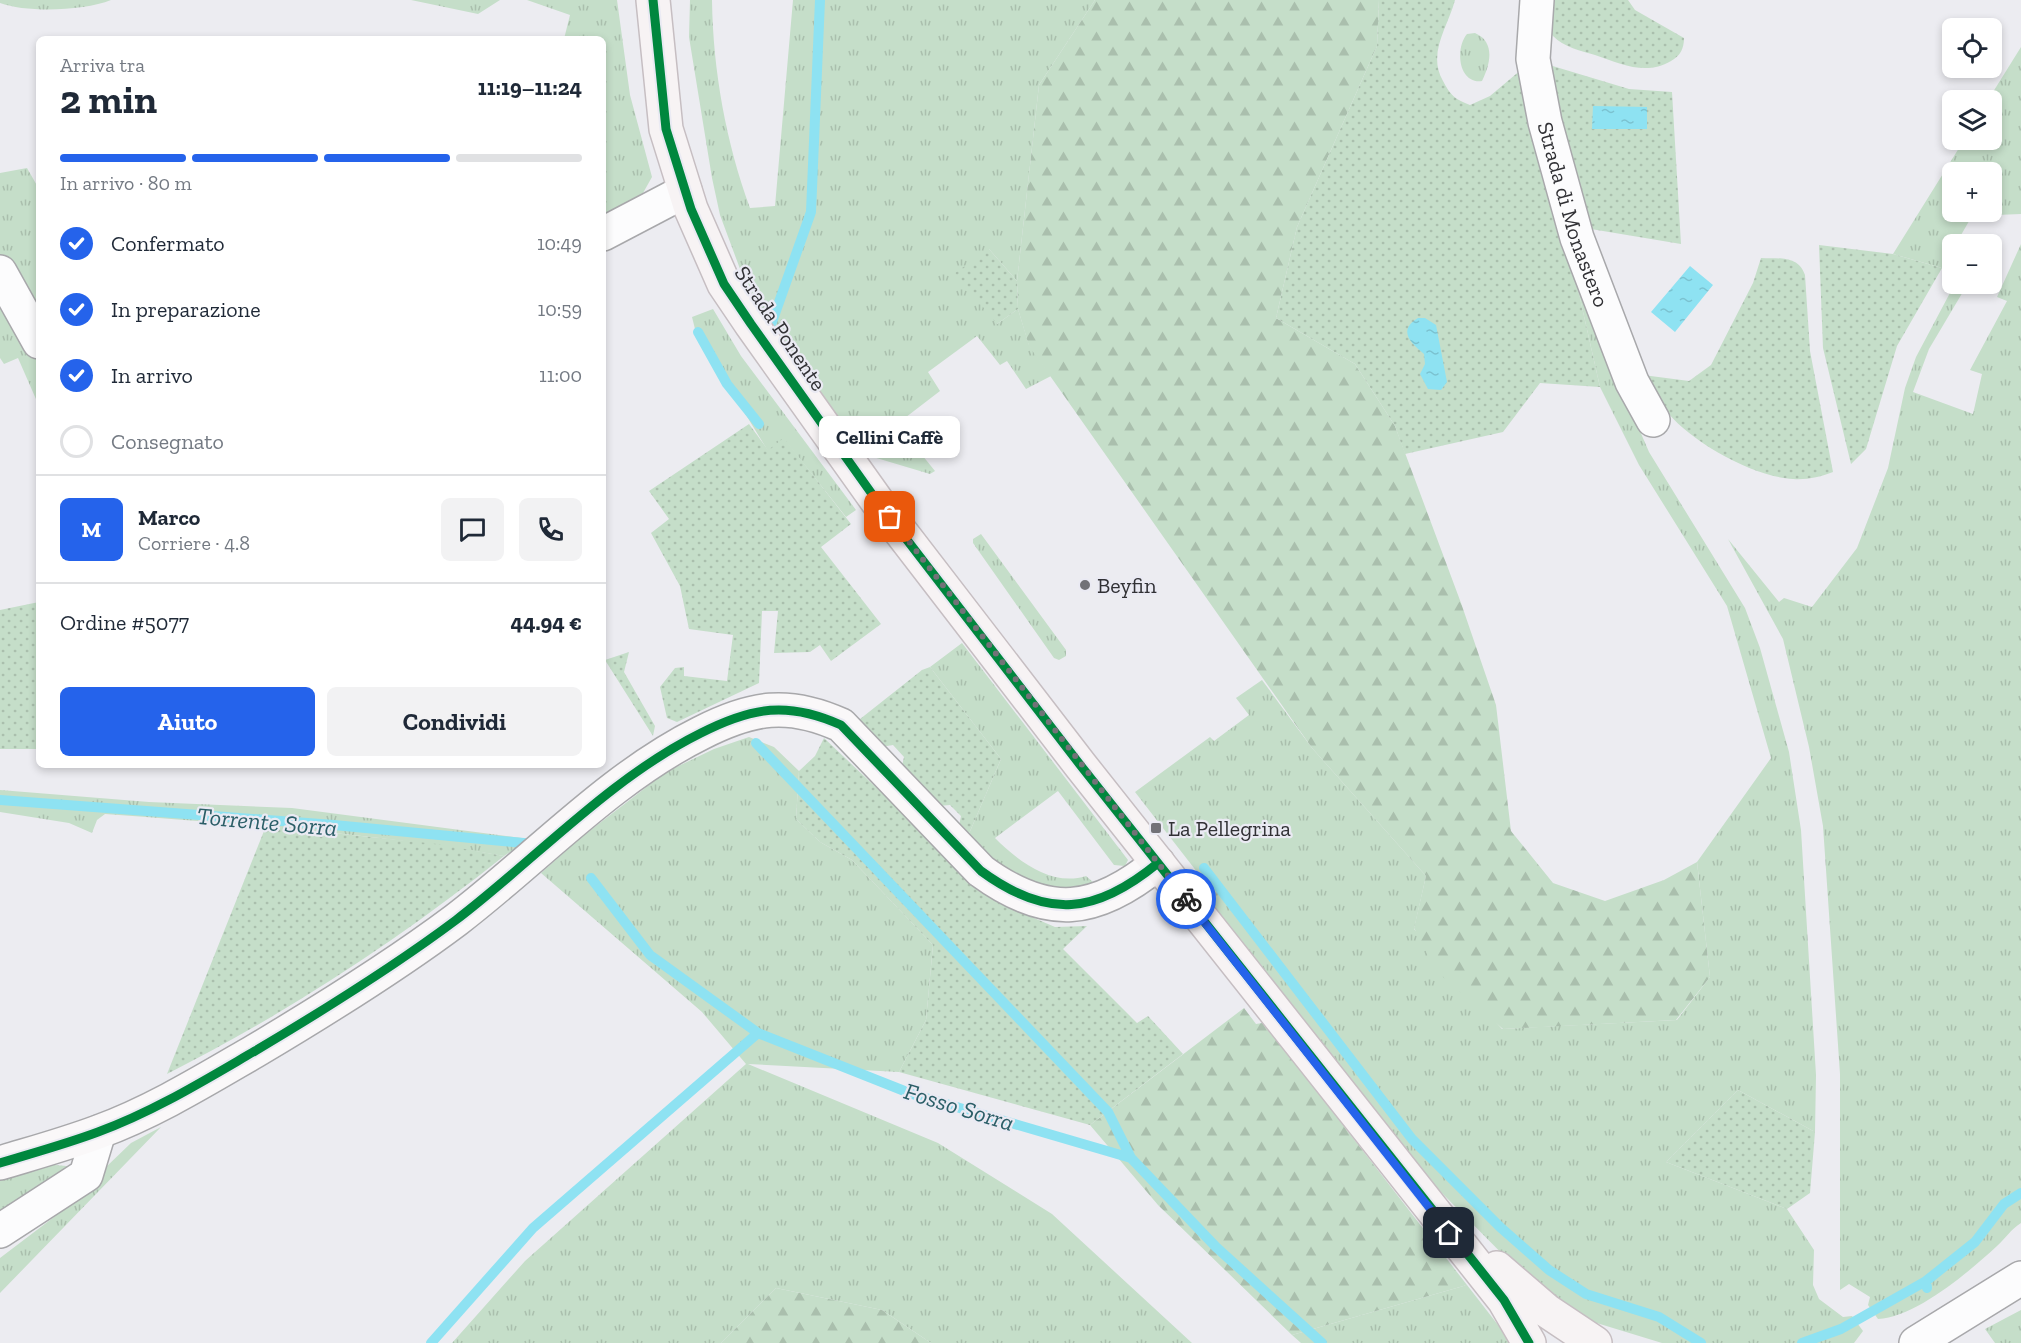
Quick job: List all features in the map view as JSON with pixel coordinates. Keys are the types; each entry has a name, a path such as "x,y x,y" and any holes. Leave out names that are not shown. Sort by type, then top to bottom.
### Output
{"main road":[{"name":"Strada Ponente","path":"653,0 666,129 685,191 724,284 773,357 890,517 1158,863 1515,1316 1529,1343"},
{"name":"Strada Ponente","path":"1422,1199 1523,1292 1595,1343"}],"street":[{"name":"Strada di Monastero","path":"1537,0 1533,59 1545,122 1577,238 1632,382 1653,420"},
{"path":"606,232 685,191"},
{"path":"0,272 36,337"},
{"path":"0,1163 99,1132 192,1088 341,1000 456,920 648,765 702,732 743,715 781,708 815,713 841,725 981,871 1003,886 1030,898 1073,904 1101,900 1138,880 1158,863"},
{"path":"0,1231 86,1175 99,1132"},
{"path":"1916,1343 2021,1278"}],"green space":[{"path":"0,0 111,0 86,7 40,9 11,6 0,3"},
{"path":"411,0 500,0 478,14"},
{"path":"527,0 617,0 630,95 652,177 643,193 606,213 606,36 565,36 570,15"},
{"path":"690,0 712,0 715,53 722,106 734,158 750,208 775,206 793,0 1095,0 1039,85 1017,281 989,249 997,324 1018,309 1029,345 1051,376 1026,389 1007,361 1000,365 977,336 928,372 940,391 897,424 935,471 930,474 863,454 778,336 743,277 720,215 712,178 689,37"},
{"path":"1095,0 1379,0 1377,46 1297,227 1276,318 1355,364 1395,426 1461,603 1496,705 1511,831 1553,883 1605,901 1664,880 1697,862 1710,977 1676,1020 1503,1029 1436,971 1414,928 1426,876 1312,748 1029,346 1018,309 1017,281 1039,85"},
{"path":"1379,0 1455,0 1440,40 1437,60 1446,86 1461,101 1470,105 1490,96 1522,69 1527,122 1561,246 1577,285 1600,387 1540,383 1503,432 1405,454 1395,426 1355,364 1276,318 1297,227 1377,46"},
{"path":"1548,0 1628,0 1635,10 1684,38 1682,49 1671,61 1652,68 1643,68 1624,65 1573,48 1557,40 1550,32 1547,19"},
{"path":"1475,33 1482,37 1489,48 1489,61 1482,81 1468,77 1461,64 1463,40 1467,34"},
{"path":"2021,47 2021,214 2002,215 2002,162 1950,162 1958,150 2002,150 2002,90 1994,90"},
{"path":"1546,64 1629,89 1672,92 1681,244 1585,228"},
{"path":"27,168 36,184 36,318 0,255 0,173"},
{"path":"1942,175 1942,222 1969,222 1962,234 1942,234 1942,268 1893,254"},
{"path":"2021,244 2021,1223 1972,1268 1925,1302 1893,1316 1878,1319 1868,1305 1870,1297 1849,1284 1840,1290 1840,1074 1823,826 1809,747 1783,639 1728,539 1779,602 1784,598 1812,607 1857,548 1888,468 1905,388 1916,357 1949,294 1962,294 1929,349 1913,392 1973,414 1982,374 1970,370 2007,301 1997,297 1998,294 2002,294 2002,286"},
{"path":"1819,245 1893,254 1942,268 1897,346 1866,449 1851,464 1823,348"},
{"path":"989,249 1017,281 1018,309 997,324 955,273"},
{"path":"1761,258 1793,261 1798,264 1805,275 1810,351 1833,472 1813,478 1777,477 1743,465 1708,447 1668,413 1643,375 1689,381 1711,365 1753,283"},
{"path":"1577,285 1649,452 1745,608 1760,648 1789,752 1801,830 1816,1075 1815,1132 1738,1090 1666,1162 1787,1209 1814,1250 1813,1285 1819,1299 1843,1317 1852,1316 1863,1331 1854,1343 1662,1343 1577,1317 1537,1289 1427,1178 1216,912 1211,890 1135,792 1210,737 1214,741 1249,715 1236,698 1262,680 1312,748 1426,876 1414,929 1502,1029 1677,1020 1710,977 1697,862 1771,758 1727,606 1639,465 1600,387"},
{"path":"0,286 36,348 36,399 18,358 4,364 0,358"},
{"path":"713,309 741,356 856,510 846,517 784,439 768,451 696,333 692,317"},
{"path":"749,424 768,450 784,438 851,524 821,547 881,624 831,661 820,645 810,652 774,653 778,611 762,611 759,683 677,722 667,718 660,687 675,668 684,667 684,676 727,681 733,635 689,629 680,586 651,533 669,519 649,491"},
{"path":"981,534 1066,650 1066,656 1059,660 1054,658 973,543 973,539"},
{"path":"36,603 36,749 0,749 0,610"},
{"path":"962,643 1128,860 1125,866 1114,865 1058,791 995,838 1036,870 1061,878 1086,876 1094,883 1091,887 1055,892 1013,878 968,836 1001,759 930,667"},
{"path":"629,652 624,672 655,726 653,736 606,662"},
{"path":"930,667 1001,759 968,836 959,826 961,816 950,805 938,806 902,766 904,757 893,745 881,747 855,723 922,670"},
{"path":"749,737 774,747 799,771 796,819 820,842 852,860 933,945 926,1020 899,1072 748,1064 938,1143 1052,1214 1192,1343 931,1343 882,1310 776,1288 721,1343 452,1343 525,1261 746,1064 702,1012 541,873 579,839 666,772 714,749"},
{"path":"824,738 982,888 1011,908 1055,927 1087,926 1063,949 1137,1023 1148,1016 1183,1054 1090,1125 899,1072 926,1020 933,945 852,860 820,842 796,819 799,771 815,756"},
{"path":"0,790 149,802 292,808 530,839 504,856 355,835 105,814 97,820 92,833 69,823 0,812"},
{"path":"266,826 437,844 504,856 424,917 341,974 299,1001 167,1074"},
{"path":"1244,1008 1256,1024 1268,1022 1346,1129 1467,1285 1292,1335 1158,1205 1090,1125"},
{"path":"1738,1090 1815,1132 1810,1193 1787,1209 1666,1162"},
{"path":"161,1127 0,1293 0,1258 54,1217 131,1143"},
{"path":"33,1163 77,1167 0,1217 0,1175"},
{"path":"1467,1285 1512,1343 1301,1343 1292,1335"},
{"path":"776,1288 882,1310 931,1343 721,1343"},
{"path":"2021,1310 2021,1343 1995,1343 1985,1329"}],"water":[{"path":"1593,106 1647,107 1647,129 1592,129"},
{"path":"1690,266 1713,285 1675,332 1651,312"},
{"path":"1418,318 1425,318 1436,325 1447,382 1441,390 1428,389 1420,374 1425,364 1424,354 1408,337 1408,328"}],"waterway":[{"path":"772,322 811,212 820,0"},
{"path":"698,332 727,384 759,424"},
{"path":"756,743 1108,1112 1131,1158"},
{"name":"Torrente Sorra","path":"0,800 334,825 534,844"},
{"path":"1204,868 1412,1139 1500,1227 1549,1270 1586,1294 1659,1317 1701,1343"},
{"name":"Fosso Sorra","path":"591,878 650,955 758,1033 912,1094 1131,1158 1216,1247 1322,1343"},
{"path":"431,1343 533,1228 758,1033"},
{"path":"1927,1288 1926,1281 1975,1242 2004,1204 2021,1193"},
{"path":"1802,1343 1841,1329 1926,1281"}],"cycle path":[{"path":"653,0 666,129 691,209 724,284 877,501 1081,766 1504,1300 1529,1343"},
{"path":"0,1163 74,1140 139,1115 307,1020 456,920 574,820 636,773 668,751 737,717 770,710 787,710 804,712 841,725 981,871 1005,887 1028,898 1050,903 1071,904 1092,901 1114,893 1158,863"}],"way so far":[{"path":"890,517 1186,899"}],"place":[{"name":"Cellini Caffè","path":"890,517"},
{"name":"Beyfin","path":"1085,585"},
{"name":"La Pellegrina","path":"1156,828"}],"route":[{"path":"1186,899 1449,1233"}]}
